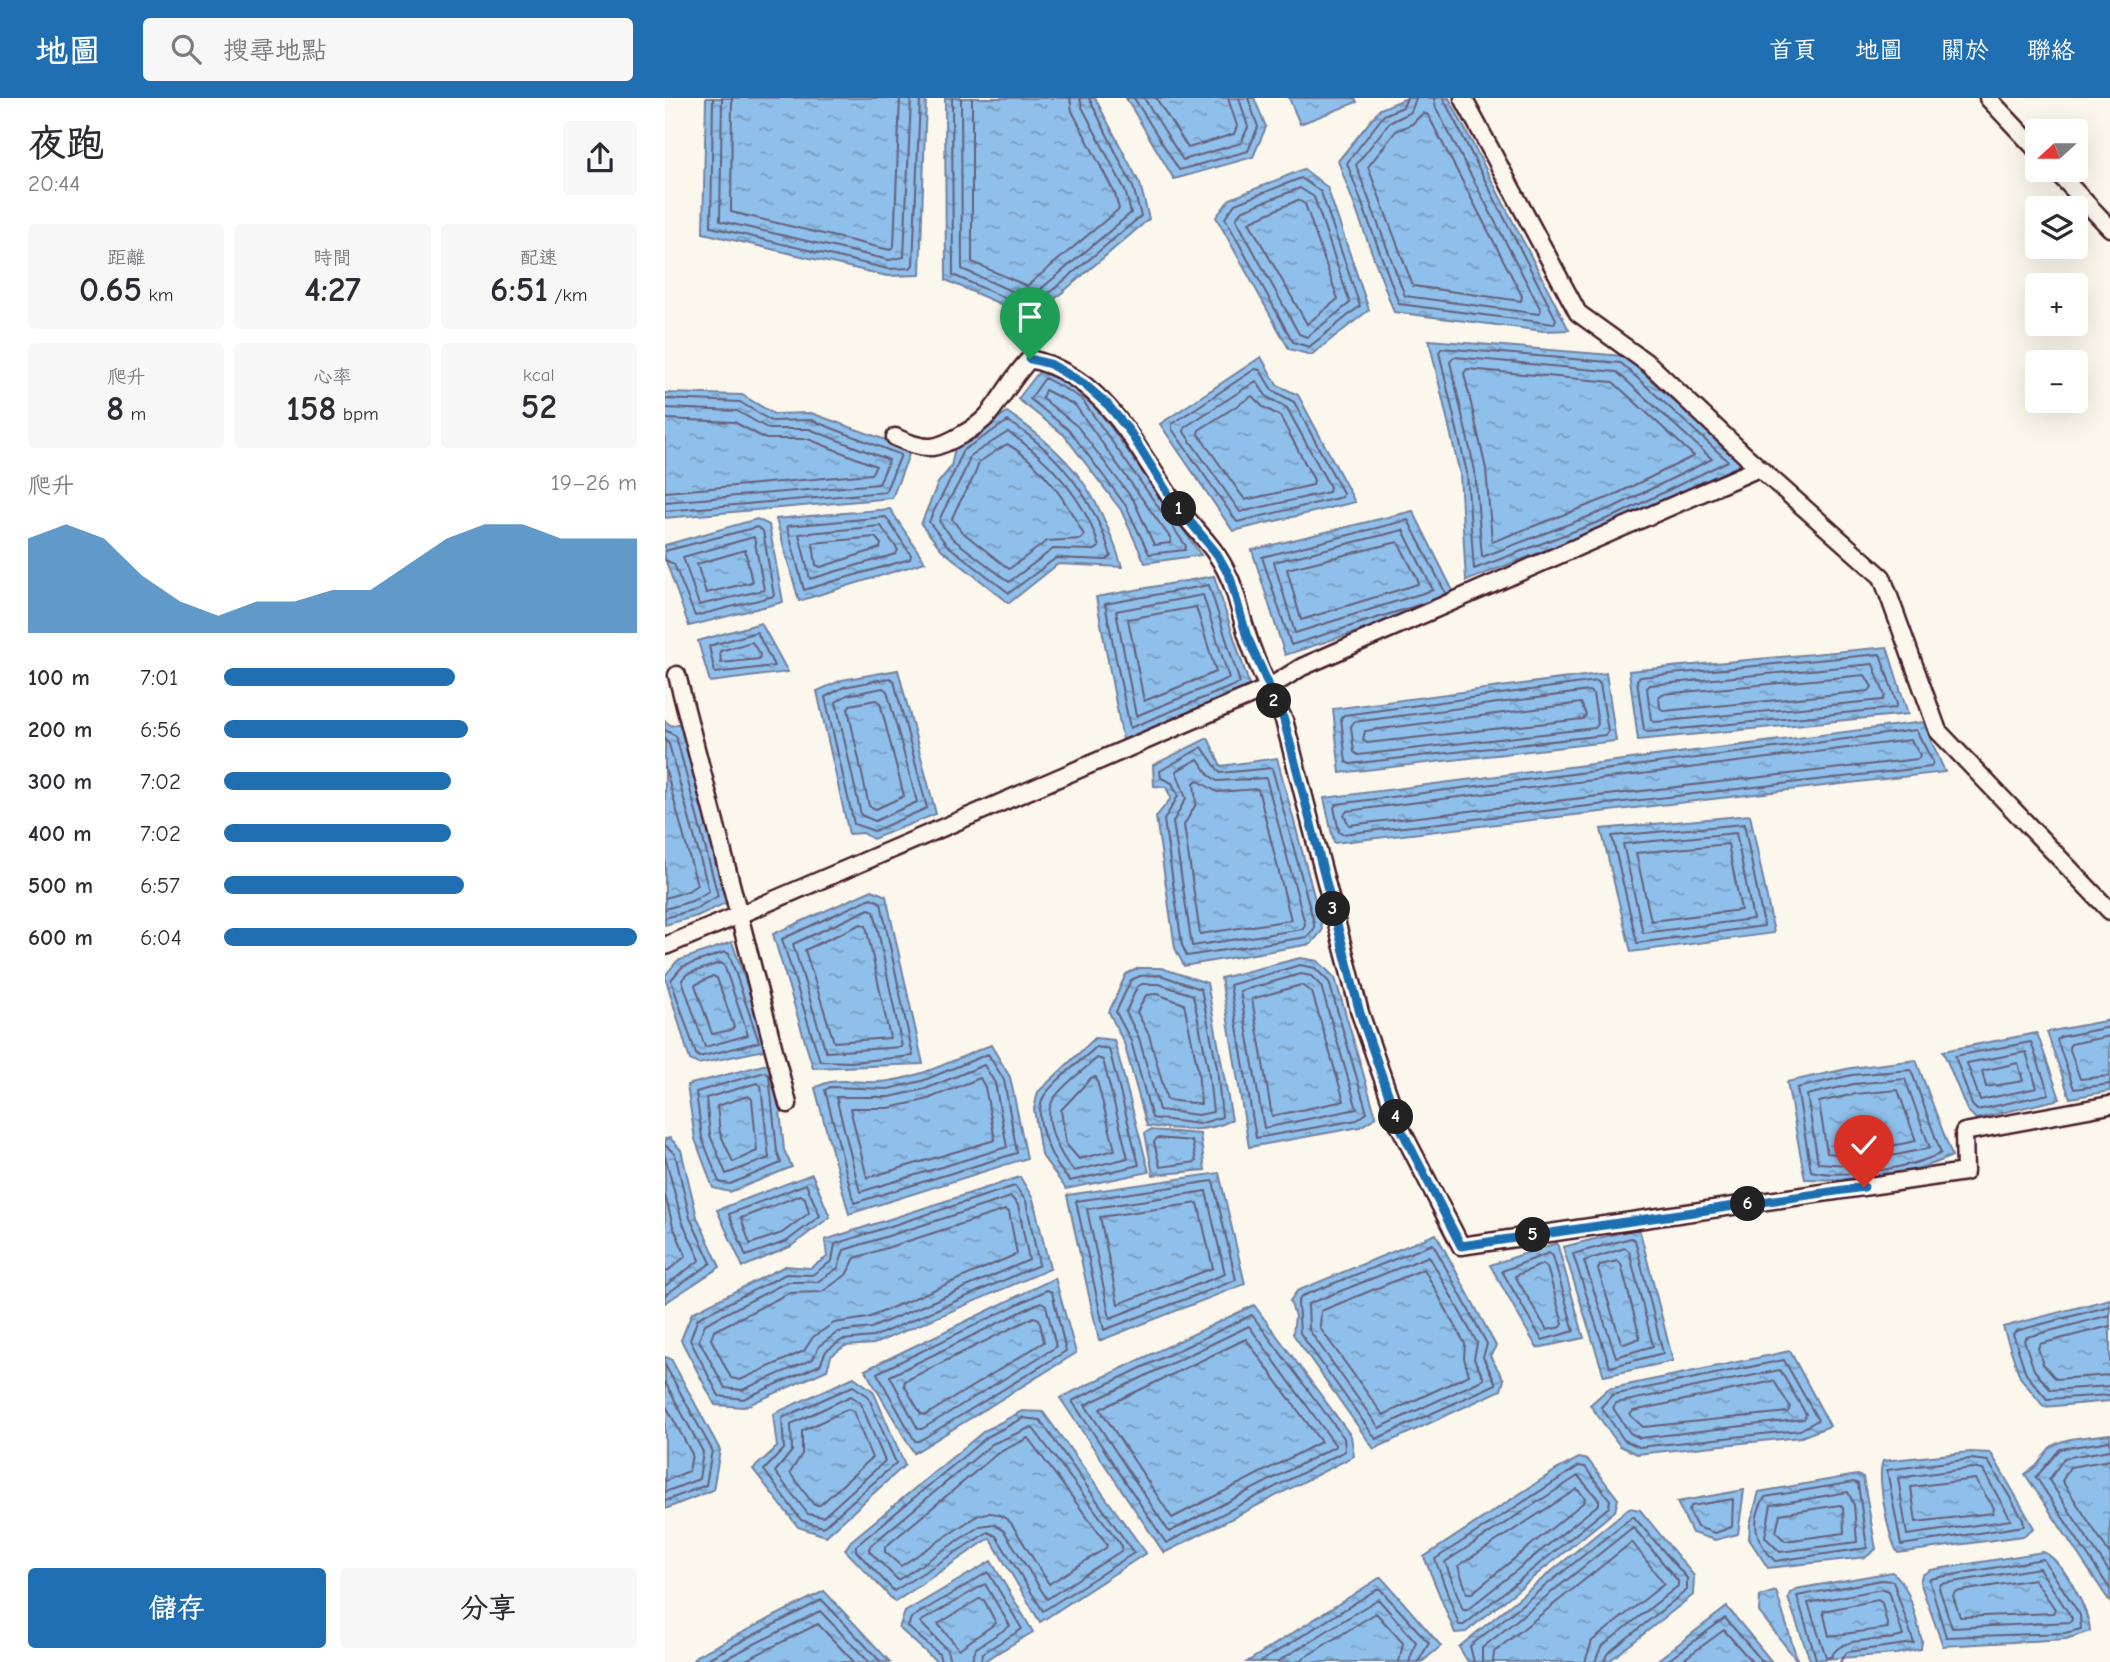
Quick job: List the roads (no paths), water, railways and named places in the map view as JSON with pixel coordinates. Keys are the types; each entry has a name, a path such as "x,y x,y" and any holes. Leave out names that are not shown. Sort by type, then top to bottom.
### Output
{"lane":[{"path":"1463,98 1578,313 1650,365 1759,468 1882,577 1938,731 2110,911"},
{"path":"1988,98 2025,137"},
{"path":"2066,182 2110,228"},
{"path":"895,437 916,445 933,447 953,438 986,418 1019,370 1030,359 1050,364 1084,384 1108,405 1130,432 1172,500 1217,554 1230,577 1246,634 1284,720 1360,1013 1399,1125 1461,1246 1965,1172 1964,1132 2110,1105"},
{"path":"665,946 1268,688 1302,667 1759,468"},
{"path":"677,675 787,1104"}],"water":[{"path":"706,98 926,98 920,275 887,276 703,233"},
{"path":"945,98 1095,98 1140,184 1149,219 1032,318 946,280"},
{"path":"1126,98 1254,98 1266,127 1253,157 1174,179"},
{"path":"1289,98 1355,98 1357,102 1300,124"},
{"path":"1407,98 1449,98 1569,330 1544,331 1394,312 1338,161 1380,109"},
{"path":"1304,169 1327,187 1369,310 1311,355 1289,349 1216,217 1230,199"},
{"path":"1429,340 1624,356 1744,463 1620,521 1466,581 1460,474"},
{"path":"1261,357 1277,385 1298,395 1355,502 1233,531 1160,424"},
{"path":"1042,368 1086,392 1201,555 1145,563 1121,510 1064,435 1018,399"},
{"path":"665,393 742,395 774,414 811,413 911,449 892,498 665,518"},
{"path":"1007,412 1049,444 1080,478 1103,518 1122,567 1058,564 1009,603 942,550 921,524 938,483 951,467 955,447"},
{"path":"890,509 925,562 799,601 776,519"},
{"path":"1413,511 1457,599 1285,655 1252,550"},
{"path":"757,519 769,525 783,602 689,626 665,558 665,545"},
{"path":"1214,576 1250,687 1123,740 1096,597"},
{"path":"761,623 788,672 710,682 698,641"},
{"path":"1887,647 1908,714 1638,740 1629,671"},
{"path":"898,670 936,814 873,839 863,833 849,834 817,691 842,680"},
{"path":"1606,673 1616,741 1340,773 1333,709"},
{"path":"665,721 672,726 680,723 724,883 726,903 697,916 665,925"},
{"path":"1923,722 1945,772 1334,843 1324,798"},
{"path":"1208,738 1221,766 1277,758 1321,922 1322,931 1311,944 1184,966 1175,948 1156,817 1171,798 1166,787 1154,786 1153,765"},
{"path":"1750,815 1774,933 1631,952 1601,829"},
{"path":"872,890 886,896 923,1064 813,1068 773,934"},
{"path":"732,942 769,1049 698,1064 690,1060 665,976 677,961"},
{"path":"1300,958 1318,961 1335,978 1376,1117 1360,1127 1249,1147 1221,978"},
{"path":"1139,968 1161,968 1207,983 1232,1120 1201,1129 1147,1126 1124,1043 1109,1012 1126,974"},
{"path":"2110,1020 2110,1091 2070,1098 2047,1032"},
{"path":"2037,1033 2060,1099 1976,1119 1967,1110 1943,1051"},
{"path":"1095,1038 1114,1040 1149,1172 1066,1189 1041,1154 1034,1109 1038,1092"},
{"path":"991,1045 1010,1077 1027,1158 849,1214 815,1088 842,1081 879,1082 902,1079"},
{"path":"1916,1060 1952,1156 1917,1169 1880,1176 1805,1179 1787,1082 1851,1068"},
{"path":"775,1062 784,1150 792,1167 730,1192 713,1188 695,1139 687,1085"},
{"path":"1150,1130 1200,1134 1205,1170 1153,1175 1145,1133"},
{"path":"670,1138 681,1150 697,1217 720,1267 665,1303 665,1139"},
{"path":"1219,1173 1245,1284 1099,1341 1067,1195"},
{"path":"812,1174 830,1217 790,1247 743,1267 717,1210"},
{"path":"1020,1177 1033,1199 1050,1269 874,1344 845,1346 831,1356 827,1370 744,1407 715,1405 681,1340 692,1313 785,1266 810,1268 827,1257 825,1240"},
{"path":"1639,1228 1673,1361 1604,1376 1563,1247"},
{"path":"1436,1234 1496,1346 1490,1356 1504,1380 1501,1390 1374,1449 1293,1334 1295,1316 1290,1301 1297,1291"},
{"path":"1557,1243 1584,1338 1537,1348 1490,1265"},
{"path":"1055,1278 1076,1353 914,1453 865,1370"},
{"path":"2110,1299 2110,1401 2044,1407 2020,1377 2003,1327"},
{"path":"1254,1305 1351,1436 1354,1456 1164,1553 1060,1398"},
{"path":"1790,1351 1830,1426 1801,1437 1637,1454 1620,1446 1590,1405 1608,1389"},
{"path":"665,1357 671,1359 720,1450 713,1490 665,1509"},
{"path":"854,1377 873,1391 905,1465 826,1536 798,1527 753,1469 777,1447 773,1414"},
{"path":"1022,1411 1043,1412 1146,1553 1040,1622 990,1538 895,1602 845,1550 851,1541 984,1431"},
{"path":"2110,1434 2110,1602 2025,1474 2059,1442"},
{"path":"1971,1452 1991,1453 2034,1528 2023,1536 1898,1553 1885,1508 1881,1480 1883,1461"},
{"path":"1579,1458 1588,1460 1618,1499 1615,1511 1466,1632 1455,1633 1424,1557 1556,1470"},
{"path":"1857,1475 1863,1477 1876,1549 1866,1557 1768,1568 1749,1539 1750,1524 1759,1492"},
{"path":"1744,1490 1738,1534 1715,1540 1692,1533 1677,1502"},
{"path":"1629,1508 1640,1510 1694,1576 1693,1595 1608,1662 1468,1662 1459,1647"},
{"path":"2043,1552 2059,1565 2074,1587 2089,1622 2090,1631 2066,1639 1943,1646 1920,1582 1922,1575 1931,1570"},
{"path":"991,1561 1033,1632 982,1662 937,1662 899,1628 905,1612"},
{"path":"1892,1572 1903,1585 1911,1603 1922,1641 1921,1649 1896,1654 1810,1660 1788,1598 1790,1593 1796,1589"},
{"path":"1381,1577 1441,1646 1422,1662 1247,1662"},
{"path":"824,1591 890,1662 692,1662 696,1656"},
{"path":"1776,1591 1798,1662 1759,1612 1760,1596"},
{"path":"1727,1607 1772,1662 1655,1662"}]}
